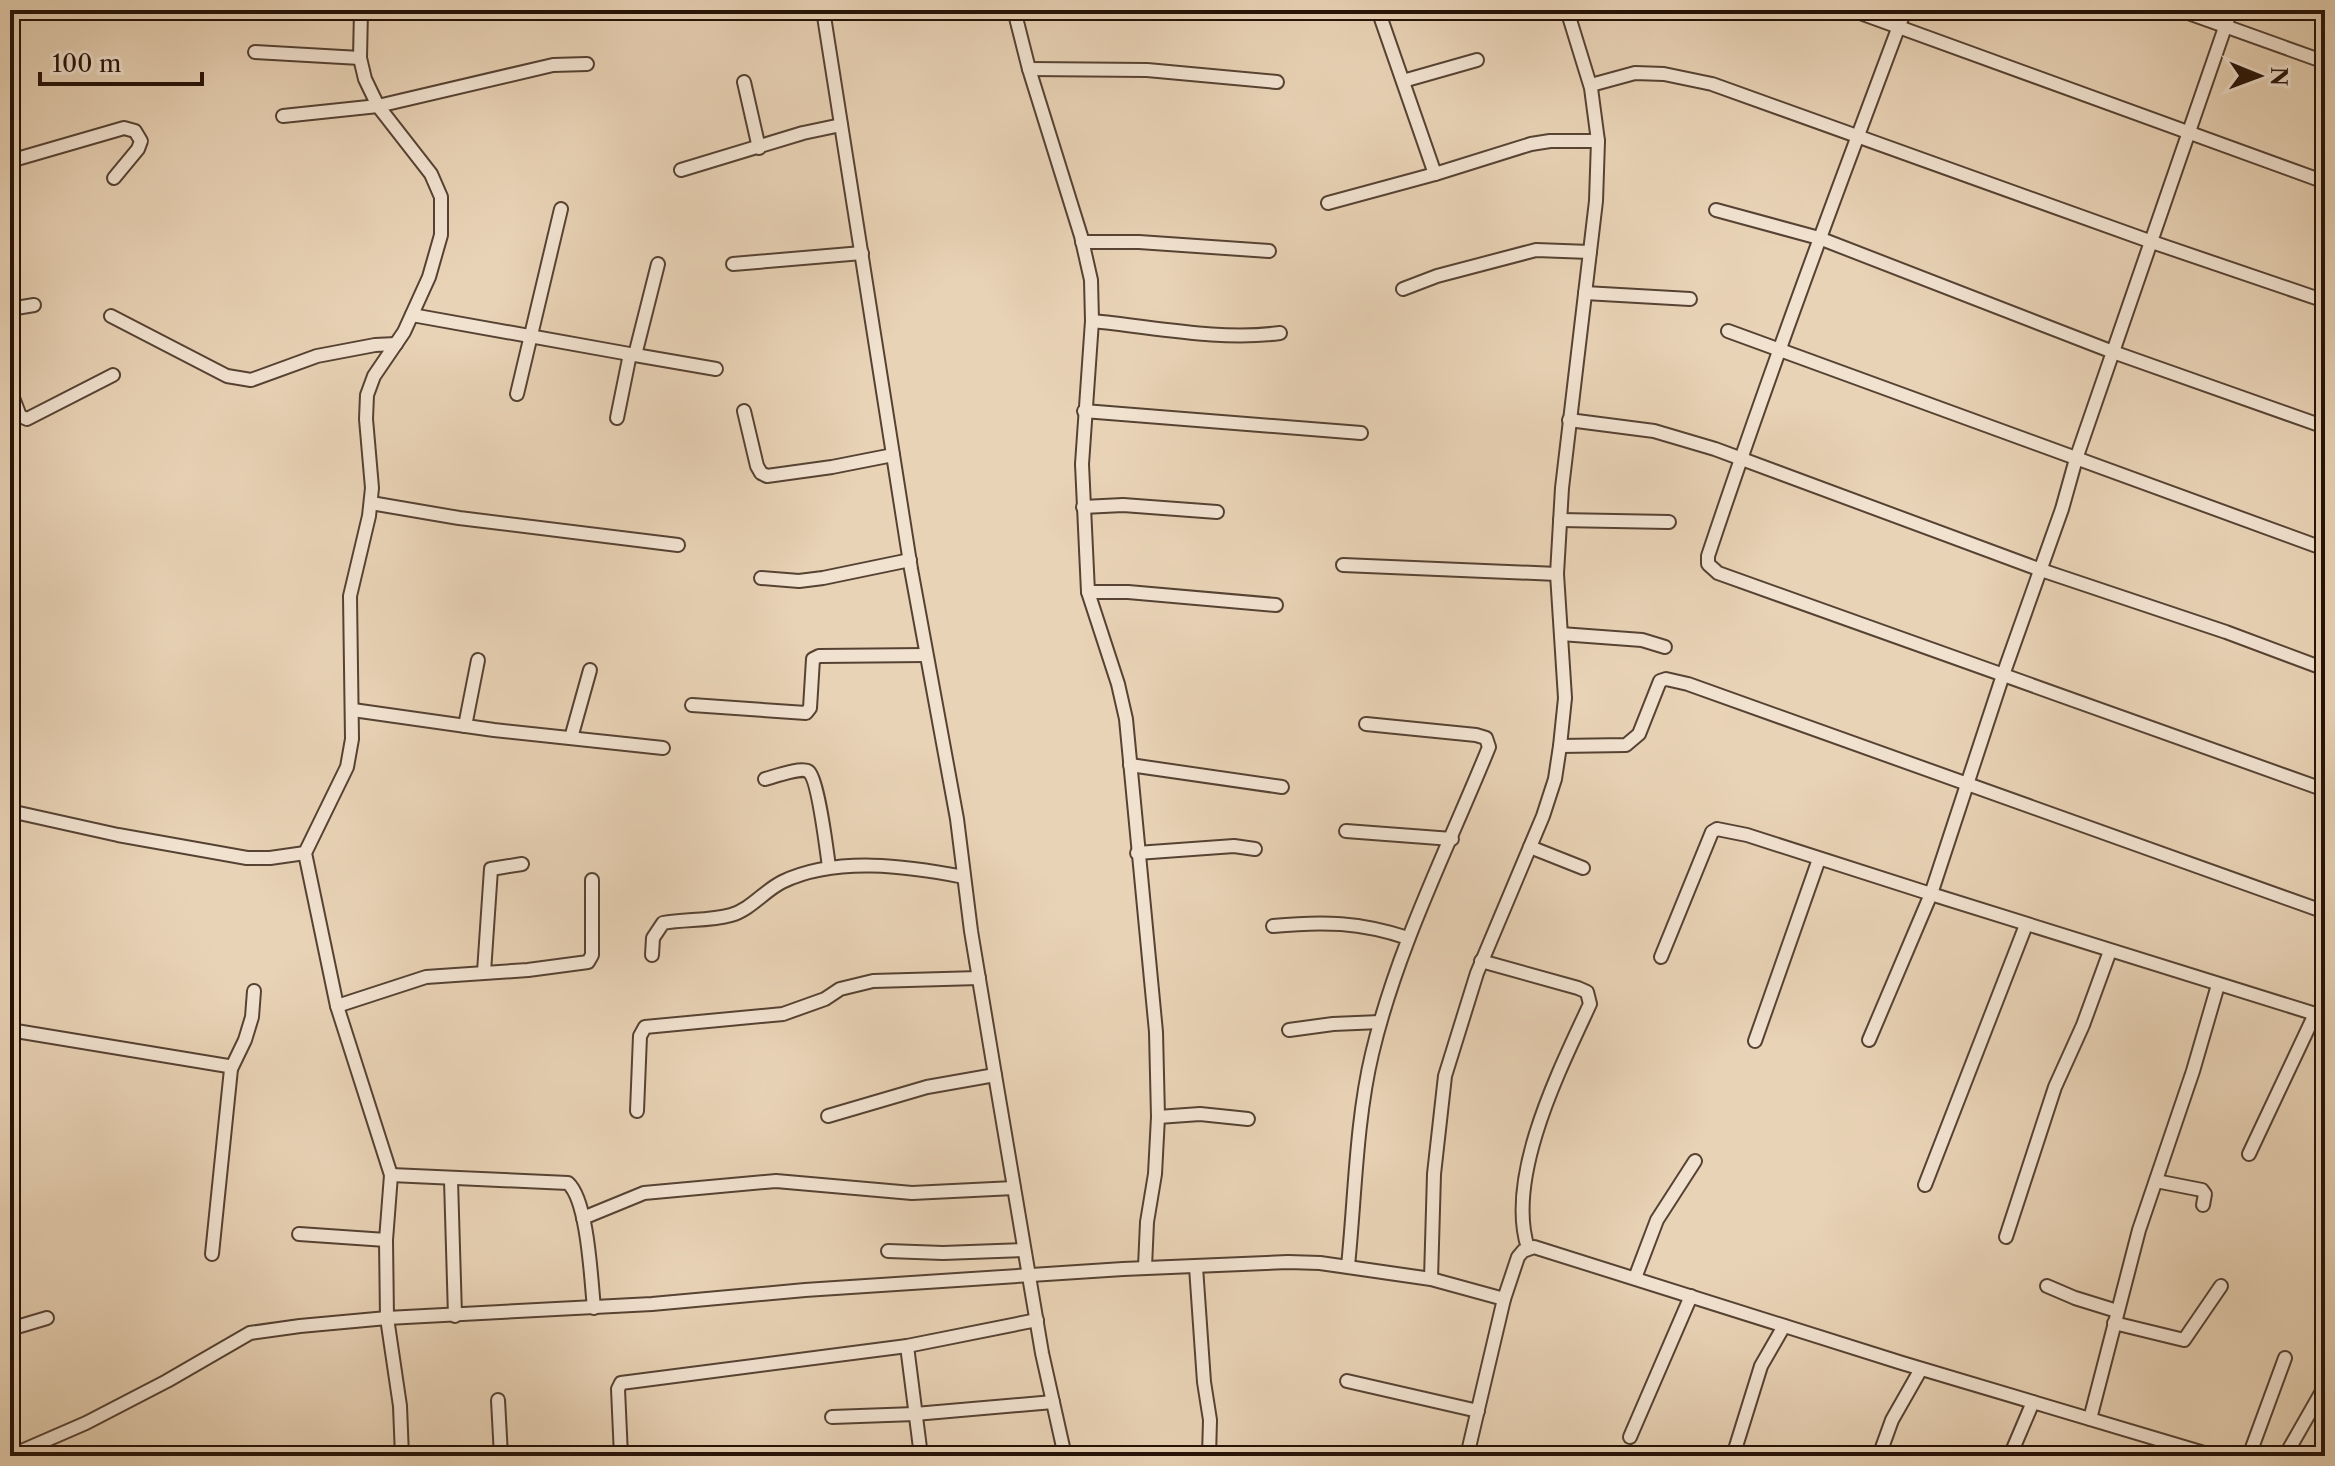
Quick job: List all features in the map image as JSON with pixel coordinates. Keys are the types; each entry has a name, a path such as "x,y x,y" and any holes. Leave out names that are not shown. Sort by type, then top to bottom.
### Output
{"street":[{"path":"361,10 360,58 365,79 378,106 431,174 441,197 441,235 429,277 412,315 374,376 367,395 372,488 350,596 352,739 347,767 305,853 337,1006 391,1175 386,1240 387,1318 400,1406 402,1456"},
{"path":"823,10 910,560 957,819 979,978 1024,1250 1065,1456"},
{"path":"1014,10 1091,280 1092,321 1084,411 1083,507 1088,592 1126,719 1156,1032 1158,1117 1145,1267"},
{"path":"1378,10 1435,174"},
{"path":"1431,1279 1434,1174 1445,1076 1481,961 1530,847 1555,779 1560,746 1565,698 1557,574 1560,520 1590,252 1598,141 1591,85 1567,10"},
{"path":"1852,10 2325,182"},
{"path":"1905,10 1740,459 1708,564 1718,573 2325,790"},
{"path":"2180,10 2325,62"},
{"path":"1869,1040 1931,894 2076,459 2231,10"},
{"path":"255,52 360,58"},
{"path":"1403,81 1477,60"},
{"path":"283,116 378,106 553,65 587,64"},
{"path":"1029,69 1147,70 1277,82"},
{"path":"1591,85 1635,73 1664,74 1712,84 2325,301"},
{"path":"744,82 759,148"},
{"path":"681,170 803,133 841,125"},
{"path":"10,161 124,128 135,131 141,141 138,149 114,178"},
{"path":"1328,203 1531,144 1598,141"},
{"path":"517,394 561,209"},
{"path":"1716,210 1819,238 2113,352 2325,427"},
{"path":"1082,242 1139,242 1269,251"},
{"path":"1403,289 1437,276 1536,250 1590,252"},
{"path":"733,264 862,253"},
{"path":"617,418 658,264"},
{"path":"1585,293 1690,299"},
{"path":"10,309 34,305"},
{"path":"412,315 716,369"},
{"path":"111,316 227,376 240,379 251,380 317,356 396,344"},
{"path":"1092,321 1219,336 1251,337 1280,333"},
{"path":"1728,331 2325,549"},
{"path":"10,390 20,416 27,419 113,375"},
{"path":"744,411 757,466 767,476 893,455"},
{"path":"1084,411 1361,433"},
{"path":"1569,420 1654,431 1740,459 2041,570 2325,669"},
{"path":"371,503 474,520 678,545"},
{"path":"1083,507 1123,505 1217,512"},
{"path":"1560,520 1669,522"},
{"path":"761,578 811,579 910,560"},
{"path":"1343,565 1557,574"},
{"path":"1088,592 1128,592 1276,605"},
{"path":"1561,634 1642,640 1665,647"},
{"path":"692,705 806,713 810,708 813,659 926,655"},
{"path":"465,726 478,660"},
{"path":"571,738 590,670"},
{"path":"1560,746 1626,745 1639,734 1660,681 1666,679 1688,684 2325,912"},
{"path":"353,710 663,748"},
{"path":"1348,1266 1361,1117 1380,1022 1408,938 1452,839 1489,741 1476,735 1366,724"},
{"path":"1130,765 1282,787"},
{"path":"765,779 800,770 809,771 819,807 829,867"},
{"path":"10,811 118,835 247,858 305,853"},
{"path":"1661,957 1712,832 1717,829 1747,835 2320,1015 2249,1154"},
{"path":"1346,831 1452,839"},
{"path":"1137,853 1234,846 1255,849"},
{"path":"1530,847 1583,868"},
{"path":"1755,1041 1819,859"},
{"path":"484,972 490,872 494,867 522,864"},
{"path":"652,955 653,938 663,923 730,915 778,884 800,874 829,867 902,868 964,877"},
{"path":"337,1006 411,980 588,962 592,955 592,880"},
{"path":"1273,926 1346,923 1375,927 1408,938"},
{"path":"1925,1185 2026,925"},
{"path":"2006,1237 2055,1087 2083,1025 2110,951"},
{"path":"1481,961 1578,988 1590,997 1590,1004 1555,1078 1523,1187 1521,1209 1528,1248"},
{"path":"637,1111 638,1052 643,1028 783,1014 825,999 840,989 873,981 979,978"},
{"path":"2090,1419 2139,1230 2218,985"},
{"path":"212,1254 231,1069 252,1017 254,991"},
{"path":"1289,1030 1380,1022"},
{"path":"10,1030 228,1066 231,1069"},
{"path":"828,1116 927,1087 995,1075"},
{"path":"1158,1117 1200,1114 1248,1119"},
{"path":"1635,1278 1657,1220 1695,1161"},
{"path":"391,1175 568,1183 573,1188 583,1218 594,1308"},
{"path":"451,1180 455,1316"},
{"path":"2156,1181 2202,1190 2205,1194 2203,1205"},
{"path":"583,1218 644,1193 763,1182 808,1182 912,1193 1014,1188"},
{"path":"299,1234 386,1240"},
{"path":"1467,1456 1504,1299 1518,1257 1528,1248 1540,1247 1921,1369 2214,1456"},
{"path":"888,1251 943,1253 1024,1250"},
{"path":"10,1456 98,1417 250,1333 387,1318 594,1308 1145,1267 1288,1262 1348,1266 1431,1279 1504,1299"},
{"path":"1196,1267 1204,1382 1210,1420 1209,1456"},
{"path":"2047,1286 2116,1317 2184,1340 2221,1286"},
{"path":"1630,1437 1691,1296"},
{"path":"10,1329 47,1318"},
{"path":"621,1456 618,1389 621,1383 907,1346 1037,1320"},
{"path":"1733,1456 1761,1366 1784,1326"},
{"path":"907,1346 921,1456"},
{"path":"2249,1456 2285,1358"},
{"path":"1879,1456 1892,1420 1921,1369"},
{"path":"1347,1381 1478,1411"},
{"path":"2285,1456 2325,1386"},
{"path":"498,1400 501,1456"},
{"path":"832,1417 915,1414 1053,1402"},
{"path":"2010,1456 2033,1402"},
{"path":"2165,1456 2171,1443"}]}
